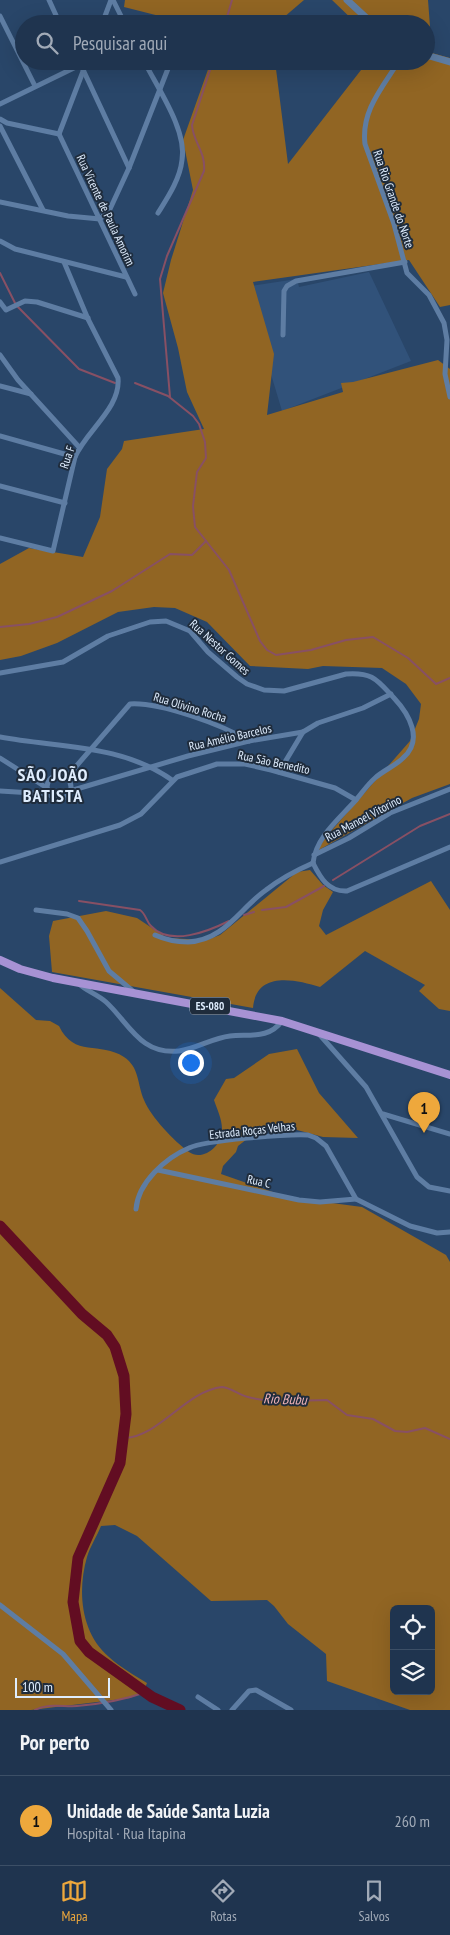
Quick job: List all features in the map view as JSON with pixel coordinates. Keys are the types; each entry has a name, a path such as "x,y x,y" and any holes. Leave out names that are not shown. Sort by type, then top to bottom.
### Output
{"main road":[{"name":"ES-080","path":"0,960 37,974 77,983 134,992 282,1021 315,1030 450,1075"}],"street":[{"path":"49,0 56,15"},
{"path":"106,15 112,0"},
{"path":"112,0 120,15"},
{"path":"347,0 363,15"},
{"path":"0,16 15,45"},
{"path":"435,58 450,62"},
{"path":"28,70 36,86"},
{"path":"0,104 67,70"},
{"path":"148,70 178,127 183,151 180,171 158,213"},
{"path":"0,202 68,216 100,219 110,209 129,168 167,70"},
{"name":"Rua Rio Grande do Norte","path":"394,70 366,115 363,131 367,153 394,224 407,273 429,294 444,323 447,340 445,374 450,397"},
{"path":"0,119 7,123 59,134 83,71"},
{"path":"83,71 129,168"},
{"path":"0,126 43,210"},
{"name":"Rua Vicente de Paula Amorim","path":"59,134 135,294"},
{"path":"0,241 15,249 126,277"},
{"path":"64,262 88,319"},
{"path":"283,335 284,291 287,286 296,281 404,262"},
{"path":"0,302 6,310 25,301 37,302 58,307 88,319"},
{"name":"Rua F","path":"0,538 52,550 79,447 113,401 118,389 118,378 88,319"},
{"path":"0,355 31,394 79,447"},
{"path":"0,386 31,394"},
{"path":"0,436 75,457"},
{"path":"0,486 65,503"},
{"name":"Rua Nestor Gomes","path":"0,673 63,662 108,636 150,622 166,621 190,631 208,652 237,677 264,690 284,691 335,676 357,673 375,679 383,684 411,721 413,739 404,758 374,779 330,828 317,847 313,863"},
{"name":"Rua Amélio Barcelos","path":"70,791 250,740 303,732 318,723 363,708 390,694"},
{"name":"Rua Olivino Rocha","path":"66,778 127,706 134,704 146,704 211,723 250,740"},
{"path":"279,772 303,732"},
{"path":"0,737 90,748 118,754 154,767 172,780"},
{"path":"0,760 47,788 49,794"},
{"name":"Rua São Benedito","path":"0,862 132,819 150,806 172,780 193,770 217,764 245,764 279,772 335,788 356,800"},
{"path":"0,792 49,794 53,797 63,798 70,791 69,782 66,778 57,775 52,777 47,788"},
{"name":"Rua Manoel Vitorino","path":"314,855 349,838 390,813 450,789"},
{"path":"155,934 173,942 184,942 195,941 218,934 266,890 313,863 328,885 337,890 347,891 450,847"},
{"path":"36,910 67,914 78,918 108,971 134,992"},
{"path":"77,983 108,1004 136,1037 166,1051 179,1051 221,1038 258,1036 277,1028 282,1021"},
{"path":"315,1030 366,1086 417,1177 434,1189 450,1191"},
{"path":"383,1114 450,1134"},
{"name":"Estrada Roças Velhas","path":"136,1210 140,1191 151,1175 186,1149 196,1146 308,1135 316,1138 326,1146 348,1181 356,1199"},
{"name":"Rua C","path":"158,1170 305,1201 331,1202 356,1199"},
{"path":"356,1199 410,1226 437,1233 450,1232"},
{"path":"0,1605 63,1654 111,1710"},
{"path":"232,1710 249,1690 256,1690 291,1710"},
{"path":"198,1697 218,1710"}],"shaded area":[{"path":"125,0 304,0 286,15 156,15 124,7"},
{"path":"332,0 428,0 429,15 348,15"},
{"path":"435,54 450,58 450,305 440,307 409,260 253,282 274,354 267,415 343,392 341,383 353,382 438,360 450,369 450,784 412,798 317,851 325,838 410,741 419,719 421,704 406,684 382,668 323,666 308,669 250,666 207,622 175,608 154,607 118,612 57,643 21,656 0,660 0,564 29,548 83,557 100,517 107,469 122,449 124,441 204,429 187,392 178,348 163,293 171,260 193,190 183,140 208,70 276,70 288,164 361,70 435,70"},
{"path":"369,272 411,361 282,411 245,287 297,279 299,287"},
{"path":"310,870 323,885 333,892 323,910 319,926 326,935 431,881 450,910 450,1011 439,1009 419,991 425,985 365,951 320,987 288,980 269,983 261,988 256,996 253,1008 52,972 49,936 53,921 106,911 137,918 167,938 207,940 220,935 297,872"},
{"path":"0,988 36,1020 50,1021 59,1026 65,1036 72,1042 88,1048 115,1052 129,1061 136,1071 147,1107 163,1128 194,1155 206,1153 216,1146 219,1141 222,1125 214,1100 226,1079 234,1078 269,1054 297,1049 319,1093 358,1138 323,1137 275,1124 256,1132 238,1146 236,1152 223,1166 221,1174 287,1197 362,1207 446,1255 450,1262 450,1710 410,1710 327,1681 326,1654 288,1624 267,1600 211,1601 137,1536 115,1525 101,1526 88,1553 82,1584 84,1611 92,1636 100,1647 127,1671 147,1683 144,1689 130,1698 31,1710 0,1710"}],"waterway":[{"path":"228,15 232,0"},
{"path":"170,397 160,279 167,256 204,171 203,158 192,125 210,70"},
{"path":"0,273 15,303"},
{"path":"17,306 79,369 115,383"},
{"path":"135,383 168,396 193,416 199,424 205,442 206,458 197,472 193,506 195,527 229,570 260,641 267,650 276,655 311,650 346,640 373,637 408,658 436,684 450,678"},
{"path":"0,627 29,624 57,617 112,591 170,554 192,555 206,541"},
{"path":"333,880 420,826 450,814"},
{"path":"262,910 286,907 324,886"},
{"path":"79,901 140,910 144,913 151,926 159,932 168,935 179,936 201,933 229,921"},
{"path":"244,915 254,912"},
{"name":"Rio Bubu","path":"0,1226 82,1314 107,1335 115,1347 124,1376 126,1414 120,1463 78,1558 73,1602 80,1641 89,1652 152,1697 180,1710"},
{"name":"Rio Bubu","path":"125,1438 150,1430 197,1396 209,1390 222,1387 258,1399 288,1401 327,1400 347,1415 373,1419 395,1431 407,1432 425,1428 450,1439"},
{"path":"35,1710 50,1706 77,1706 103,1703 146,1692"}],"place":[{"name":"Unidade de Saúde Santa Luzia","path":"424,1133"}],"district":[{"name":"SÃO JOÃO BATISTA","path":"53,784"}]}
